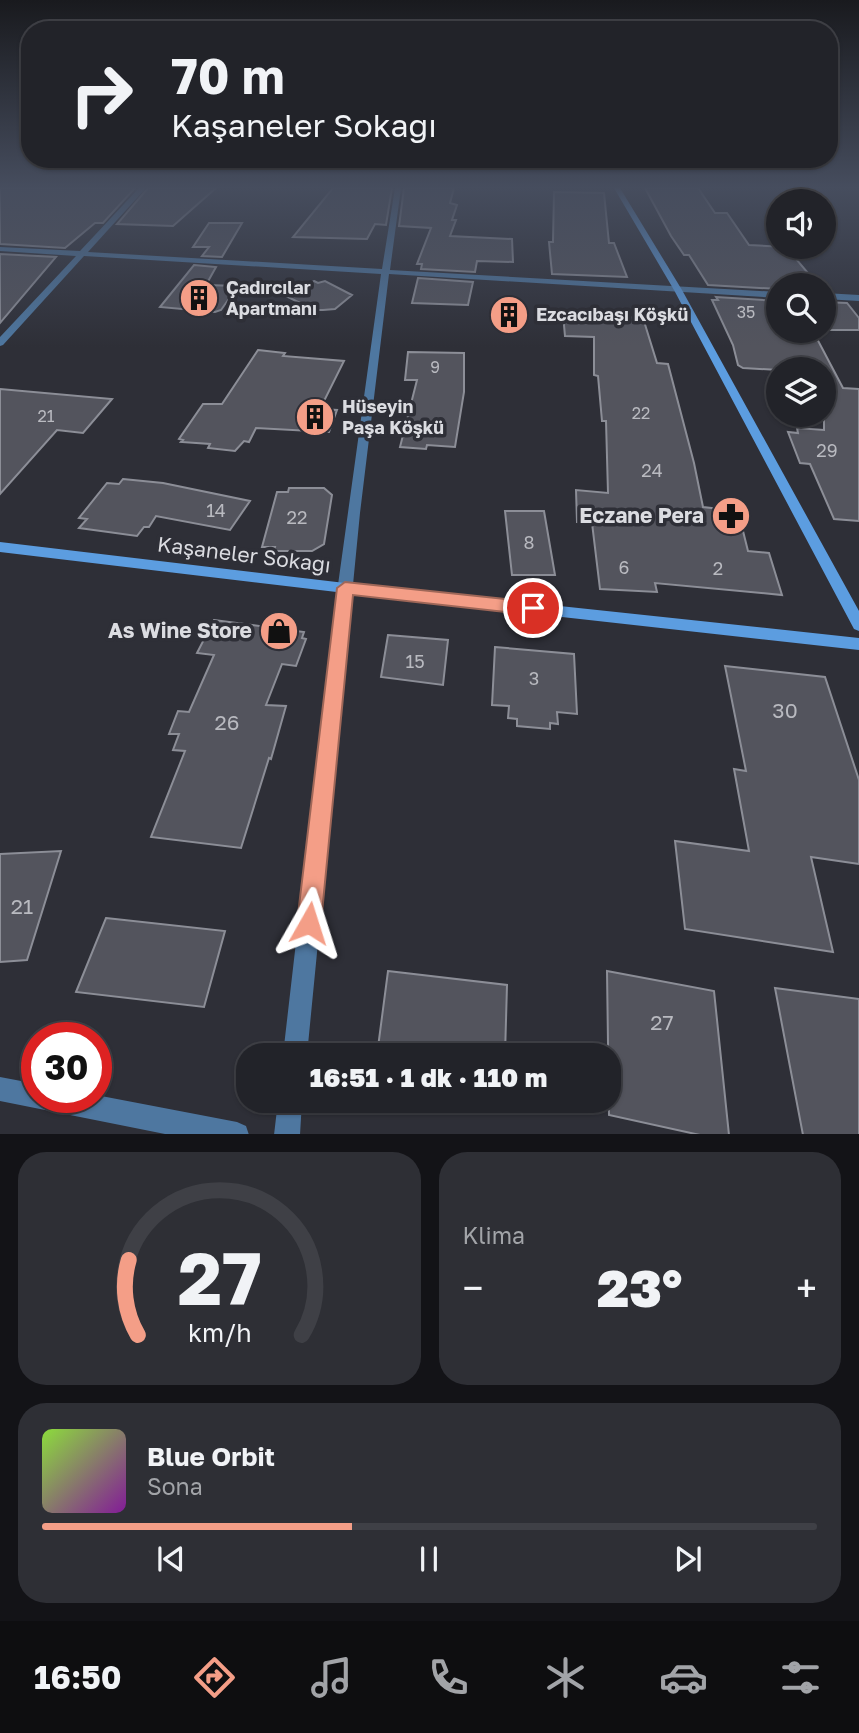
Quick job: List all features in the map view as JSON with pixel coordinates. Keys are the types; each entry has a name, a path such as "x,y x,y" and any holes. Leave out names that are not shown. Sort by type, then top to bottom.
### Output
{"main road":[{"path":"649,241 678,290 859,625"},
{"name":"Kaşaneler Sokağı","path":"0,547 859,644"}],"street":[{"path":"0,343 93,241"},
{"path":"296,1043 345,588 389,241"},
{"path":"0,249 766,294"},
{"path":"836,297 859,298"},
{"path":"0,1089 21,1093"},
{"path":"112,1111 232,1134"},
{"path":"287,1134 289,1113"}],"building":[{"path":"0,241 73,241 65,248 0,244"},
{"path":"197,241 231,241 222,257 202,256 209,247 193,247"},
{"path":"426,241 512,241 513,262 477,261 475,272 421,269 422,264 417,264"},
{"path":"674,241 746,241 749,245 766,246 766,259 796,259 808,273 766,273 766,288 708,285 689,255 684,255"},
{"path":"549,242 614,243 627,277 552,274"},
{"path":"0,254 56,257 0,323"},
{"name":"Çadırcılar Apartmanı","path":"194,265 216,267 206,285 238,286 221,310 215,312 160,307"},
{"path":"418,278 473,282 468,305 412,303"},
{"path":"314,281 325,281 352,295 335,309 314,310 282,294"},
{"path":"716,297 766,300 766,343 819,343 827,357 766,357 766,369 743,368 738,365 733,345 712,300 718,300"},
{"path":"836,303 847,303 859,318 859,330 836,330"},
{"path":"563,314 643,318 657,363 668,364 703,507 738,511 748,551 769,553 782,595 655,583 657,592 600,589 592,523 577,522 576,490 608,493 606,421 602,421 598,376 594,375 594,337 565,336"},
{"path":"258,350 285,353 283,356 344,361 320,409 337,410 329,432 256,428 249,442 244,441 235,451 208,448 210,444 181,442 183,440 179,439 203,404 222,404"},
{"path":"408,352 464,353 464,392 455,447 400,447 417,380 405,380"},
{"path":"836,375 843,388 859,389 859,521 834,519 810,464 800,463 788,432 798,433 797,428 824,430 824,427 836,427"},
{"path":"0,389 112,399 83,433 57,430 0,494"},
{"path":"123,479 163,483 250,501 230,530 156,516 149,527 144,527 137,536 79,528 87,519 79,518 107,483 119,484"},
{"path":"289,488 324,488 332,495 324,544 312,551 274,551 275,547 262,547 277,492 288,492"},
{"path":"505,511 544,511 555,575 512,575"},
{"path":"214,620 304,632 302,638 306,639 296,666 282,664 266,705 286,706 241,848 151,837 185,751 173,750 179,734 169,734 178,711 189,712 214,655 197,653"},
{"path":"388,635 448,640 443,685 381,677"},
{"path":"495,647 574,654 577,714 557,712 558,724 550,723 550,729 517,726 517,719 508,718 509,706 492,705"},
{"path":"725,666 825,677 859,780 859,864 811,857 833,952 685,929 675,841 749,851 734,769 746,771"},
{"path":"61,851 27,960 0,962 0,854"},
{"path":"106,918 225,931 204,1007 76,992"},
{"path":"388,971 507,985 505,1043 379,1043"},
{"path":"607,971 714,991 729,1134 695,1134 609,1115 621,1113 621,1043 608,1043"},
{"path":"775,988 859,999 859,1134 803,1134"}],"place":[{"name":"Çadırcılar Apartmanı","path":"199,298"},
{"name":"Ezcacıbaşı Köşkü","path":"509,315"},
{"name":"Hüseyin Paşa Köşkü","path":"315,417"},
{"name":"Eczane Pera","path":"731,516"},
{"name":"As Wine Store","path":"279,631"}],"route":[{"path":"309,923 345,588 533,608"}]}
